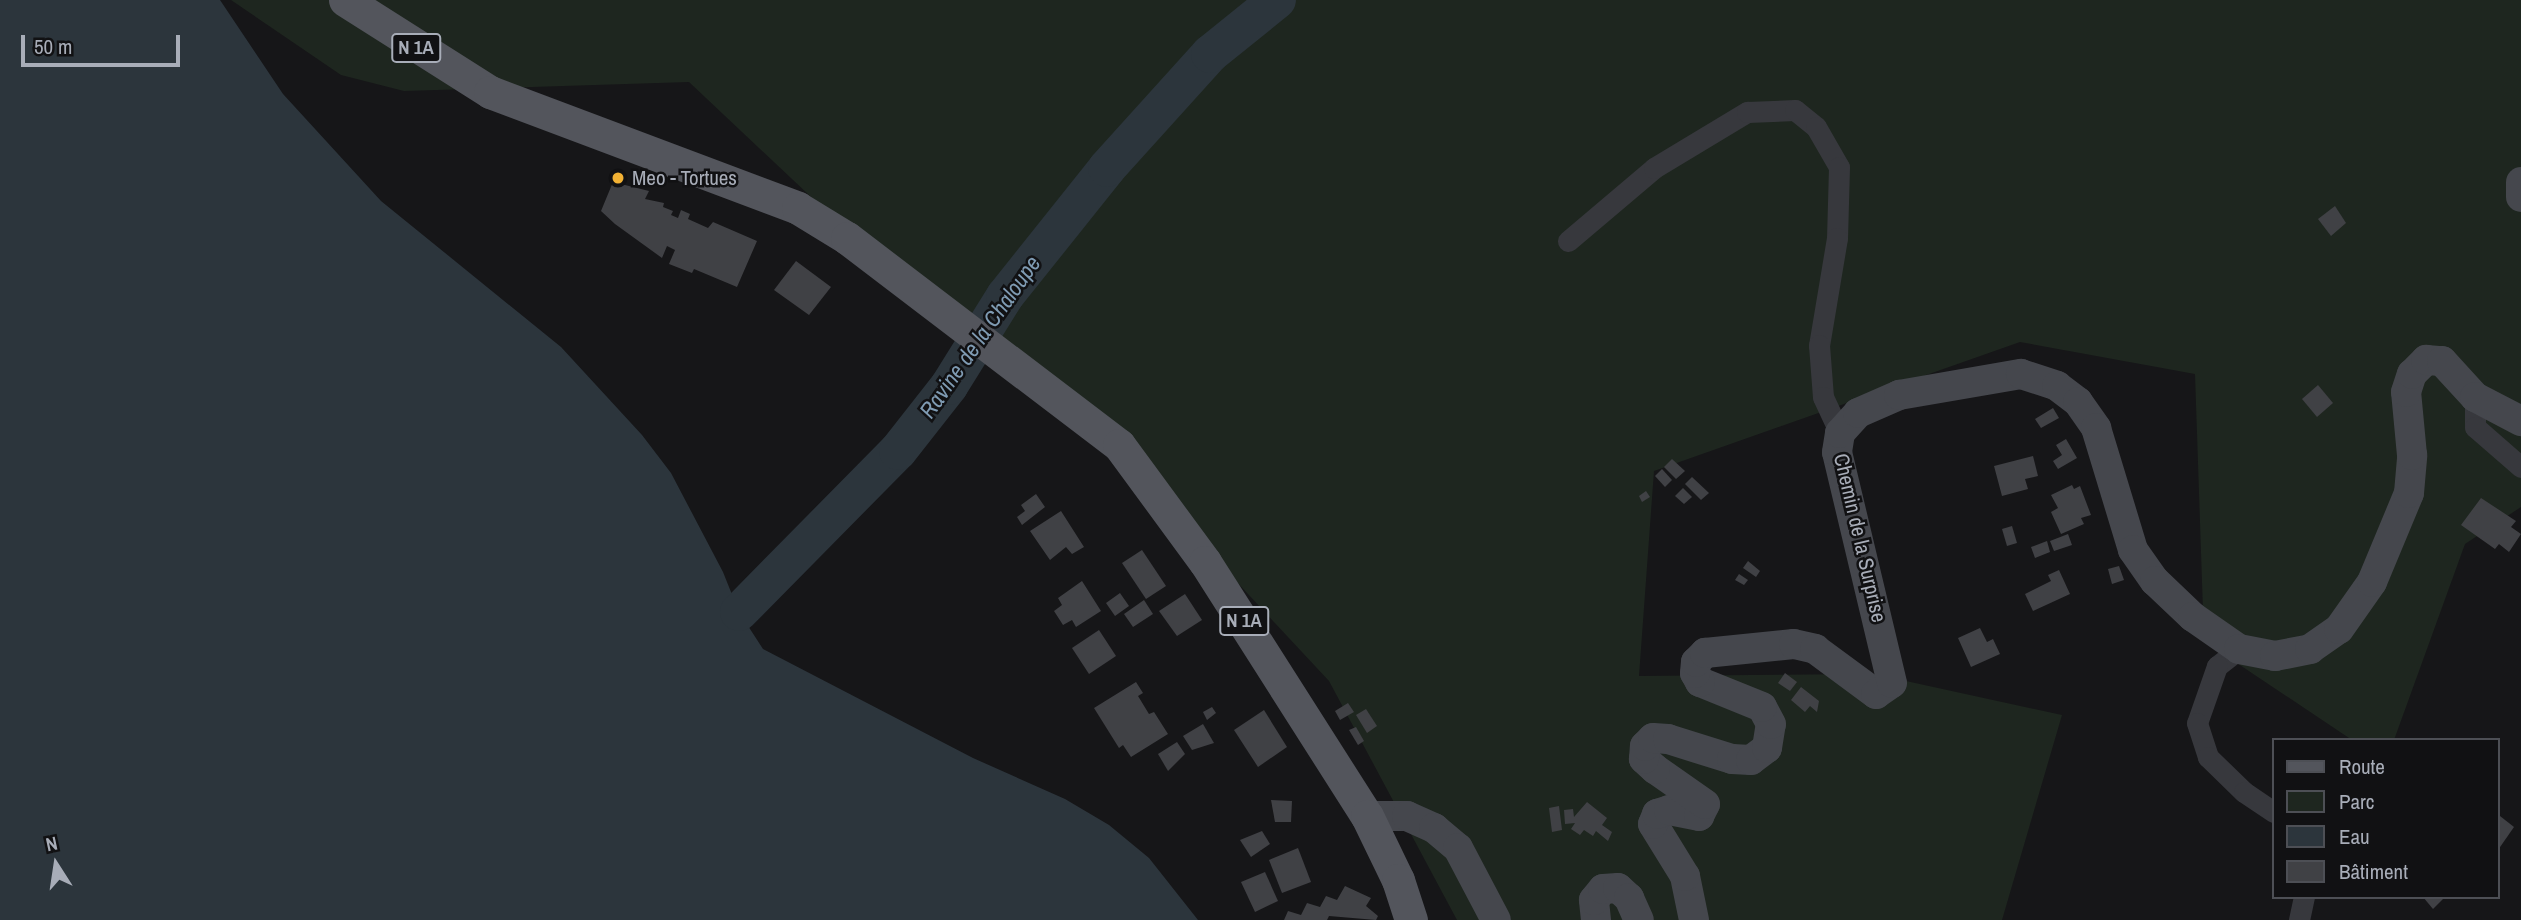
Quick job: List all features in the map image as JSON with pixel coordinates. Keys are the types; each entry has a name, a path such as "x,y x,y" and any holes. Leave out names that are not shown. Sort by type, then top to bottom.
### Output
{"main road":[{"name":"N 1A","path":"345,0 490,92 798,208 847,238 1119,445 1163,502 1287,685 1367,816 1398,880 1411,920"},
{"path":"2521,182 2521,197"},
{"name":"Chemin de la Surprise","path":"1694,920 1685,876 1653,824 1657,814 1669,810 1699,816 1705,804 1644,759 1645,747 1653,738 1668,739 1732,759 1751,760 1767,748 1771,724 1762,707 1700,682 1695,674 1696,662 1705,653 1794,644 1815,649 1876,694 1892,683 1838,452 1840,433 1858,413 1899,395 2021,374 2057,386 2078,402 2096,428 2133,550 2155,582 2193,617 2239,649 2276,656 2310,649 2339,629 2372,582 2409,493 2412,455 2406,392 2412,374 2426,360 2442,361 2475,397 2521,421"},
{"path":"1367,816 1407,816 1434,828 1458,848 1496,920"},
{"path":"1596,920 1594,900 1603,889 1618,888 1629,898 1639,920"}],"street":[{"path":"1569,241 1654,168 1747,112 1795,110 1816,127 1839,167 1838,238 1819,345 1823,397 1840,433"},
{"path":"2475,397 2475,427 2521,467"},
{"path":"2239,649 2217,666 2197,723 2208,757 2244,792 2272,811"},
{"path":"2299,920 2304,899"}],"green space":[{"path":"231,0 2521,0 2521,507 2465,544 2395,738 2349,738 2204,641 2195,374 2020,342 1654,471 1639,676 1874,674 2062,715 2002,920 1457,920 1329,681 1110,446 827,212 689,82 404,91 341,75"}],"water":[{"path":"0,0 220,0 283,94 381,201 561,347 642,435 671,473 723,572 739,612 763,649 973,758 1065,799 1109,825 1149,858 1198,920 0,920"}],"building":[{"path":"613,182 649,191 645,199 664,203 663,207 673,211 671,215 678,218 681,210 690,214 688,219 708,228 713,222 757,241 737,287 694,269 692,273 669,264 675,250 667,246 662,258 615,224 601,211"},
{"path":"2335,206 2346,223 2331,236 2318,219"},
{"path":"796,261 831,287 809,315 774,290"},
{"path":"2318,385 2333,403 2317,417 2302,399"},
{"path":"2053,408 2059,418 2041,428 2035,419"},
{"path":"2066,439 2077,458 2058,469 2053,461 2062,455 2056,445"},
{"path":"2033,456 2038,476 2025,479 2028,489 2002,496 1994,466"},
{"path":"1672,459 1685,471 1676,479 1664,467"},
{"path":"1662,469 1672,480 1665,487 1655,476"},
{"path":"1692,477 1709,493 1701,500 1685,484"},
{"path":"2072,485 2074,489 2080,486 2091,515 2081,518 2084,524 2061,534 2051,512 2058,508 2051,495"},
{"path":"1683,488 1692,497 1684,504 1675,496"},
{"path":"1646,491 1650,497 1642,502 1639,496"},
{"path":"1036,494 1045,507 1022,525 1017,517 1025,511 1021,505"},
{"path":"2481,498 2516,521 2511,527 2521,534 2509,552 2499,544 2495,549 2461,525"},
{"path":"1061,511 1084,547 1072,554 1066,547 1050,560 1030,531"},
{"path":"2012,526 2017,543 2007,546 2002,529"},
{"path":"2068,534 2072,545 2054,551 2050,541"},
{"path":"2047,541 2050,552 2035,558 2031,547"},
{"path":"1142,550 1166,586 1146,599 1122,563"},
{"path":"1748,561 1760,571 1756,577 1743,568"},
{"path":"2119,566 2124,580 2112,584 2108,569"},
{"path":"2059,570 2070,594 2033,611 2025,594 2051,581 2048,575"},
{"path":"1739,574 1748,580 1744,585 1735,580"},
{"path":"1082,581 1101,611 1076,627 1072,620 1063,625 1054,611 1062,605 1058,598"},
{"path":"1120,593 1129,606 1115,616 1106,603"},
{"path":"1185,594 1202,620 1177,636 1159,611"},
{"path":"1144,600 1153,614 1133,627 1124,614"},
{"path":"1980,628 1987,642 1993,639 2000,654 1971,667 1958,638"},
{"path":"1099,630 1116,656 1089,674 1072,648"},
{"path":"1785,673 1797,682 1790,691 1778,683"},
{"path":"1136,682 1143,693 1138,696 1149,714 1154,712 1168,734 1131,757 1123,745 1119,748 1094,708"},
{"path":"1801,687 1819,701 1817,712 1810,706 1805,712 1791,700"},
{"path":"1348,703 1354,712 1340,720 1335,711"},
{"path":"1212,707 1216,713 1207,720 1203,712"},
{"path":"1366,709 1377,726 1367,733 1356,715"},
{"path":"1264,710 1287,747 1258,767 1234,730"},
{"path":"1203,724 1214,743 1192,750 1183,736"},
{"path":"1356,727 1364,741 1358,745 1349,730"},
{"path":"1177,742 1185,754 1168,771 1158,754"},
{"path":"1271,800 1292,801 1291,822 1275,822"},
{"path":"1587,802 1607,818 1602,825 1612,832 1608,841 1596,831 1593,836 1584,830 1580,835 1571,829 1575,823 1565,824 1564,810 1573,809 1574,817"},
{"path":"1559,806 1562,830 1552,832 1549,808"},
{"path":"2500,816 2514,827 2500,847"},
{"path":"1262,831 1270,844 1251,857 1240,840"},
{"path":"1298,848 1311,882 1282,893 1269,860"},
{"path":"1265,872 1278,901 1255,912 1241,882"},
{"path":"1345,886 1371,898 1366,906 1378,916 1376,920 1329,916 1327,920 1284,920 1288,911 1301,915 1307,903 1320,907 1326,896 1337,900"},
{"path":"2425,899 2443,899 2433,909"}],"waterway":[{"name":"Ravine de la Chaloupe","path":"739,612 898,451 949,386 1005,296 1107,168 1210,54 1277,0"}],"place":[{"name":"Meo - Tortues","path":"618,178"}]}
